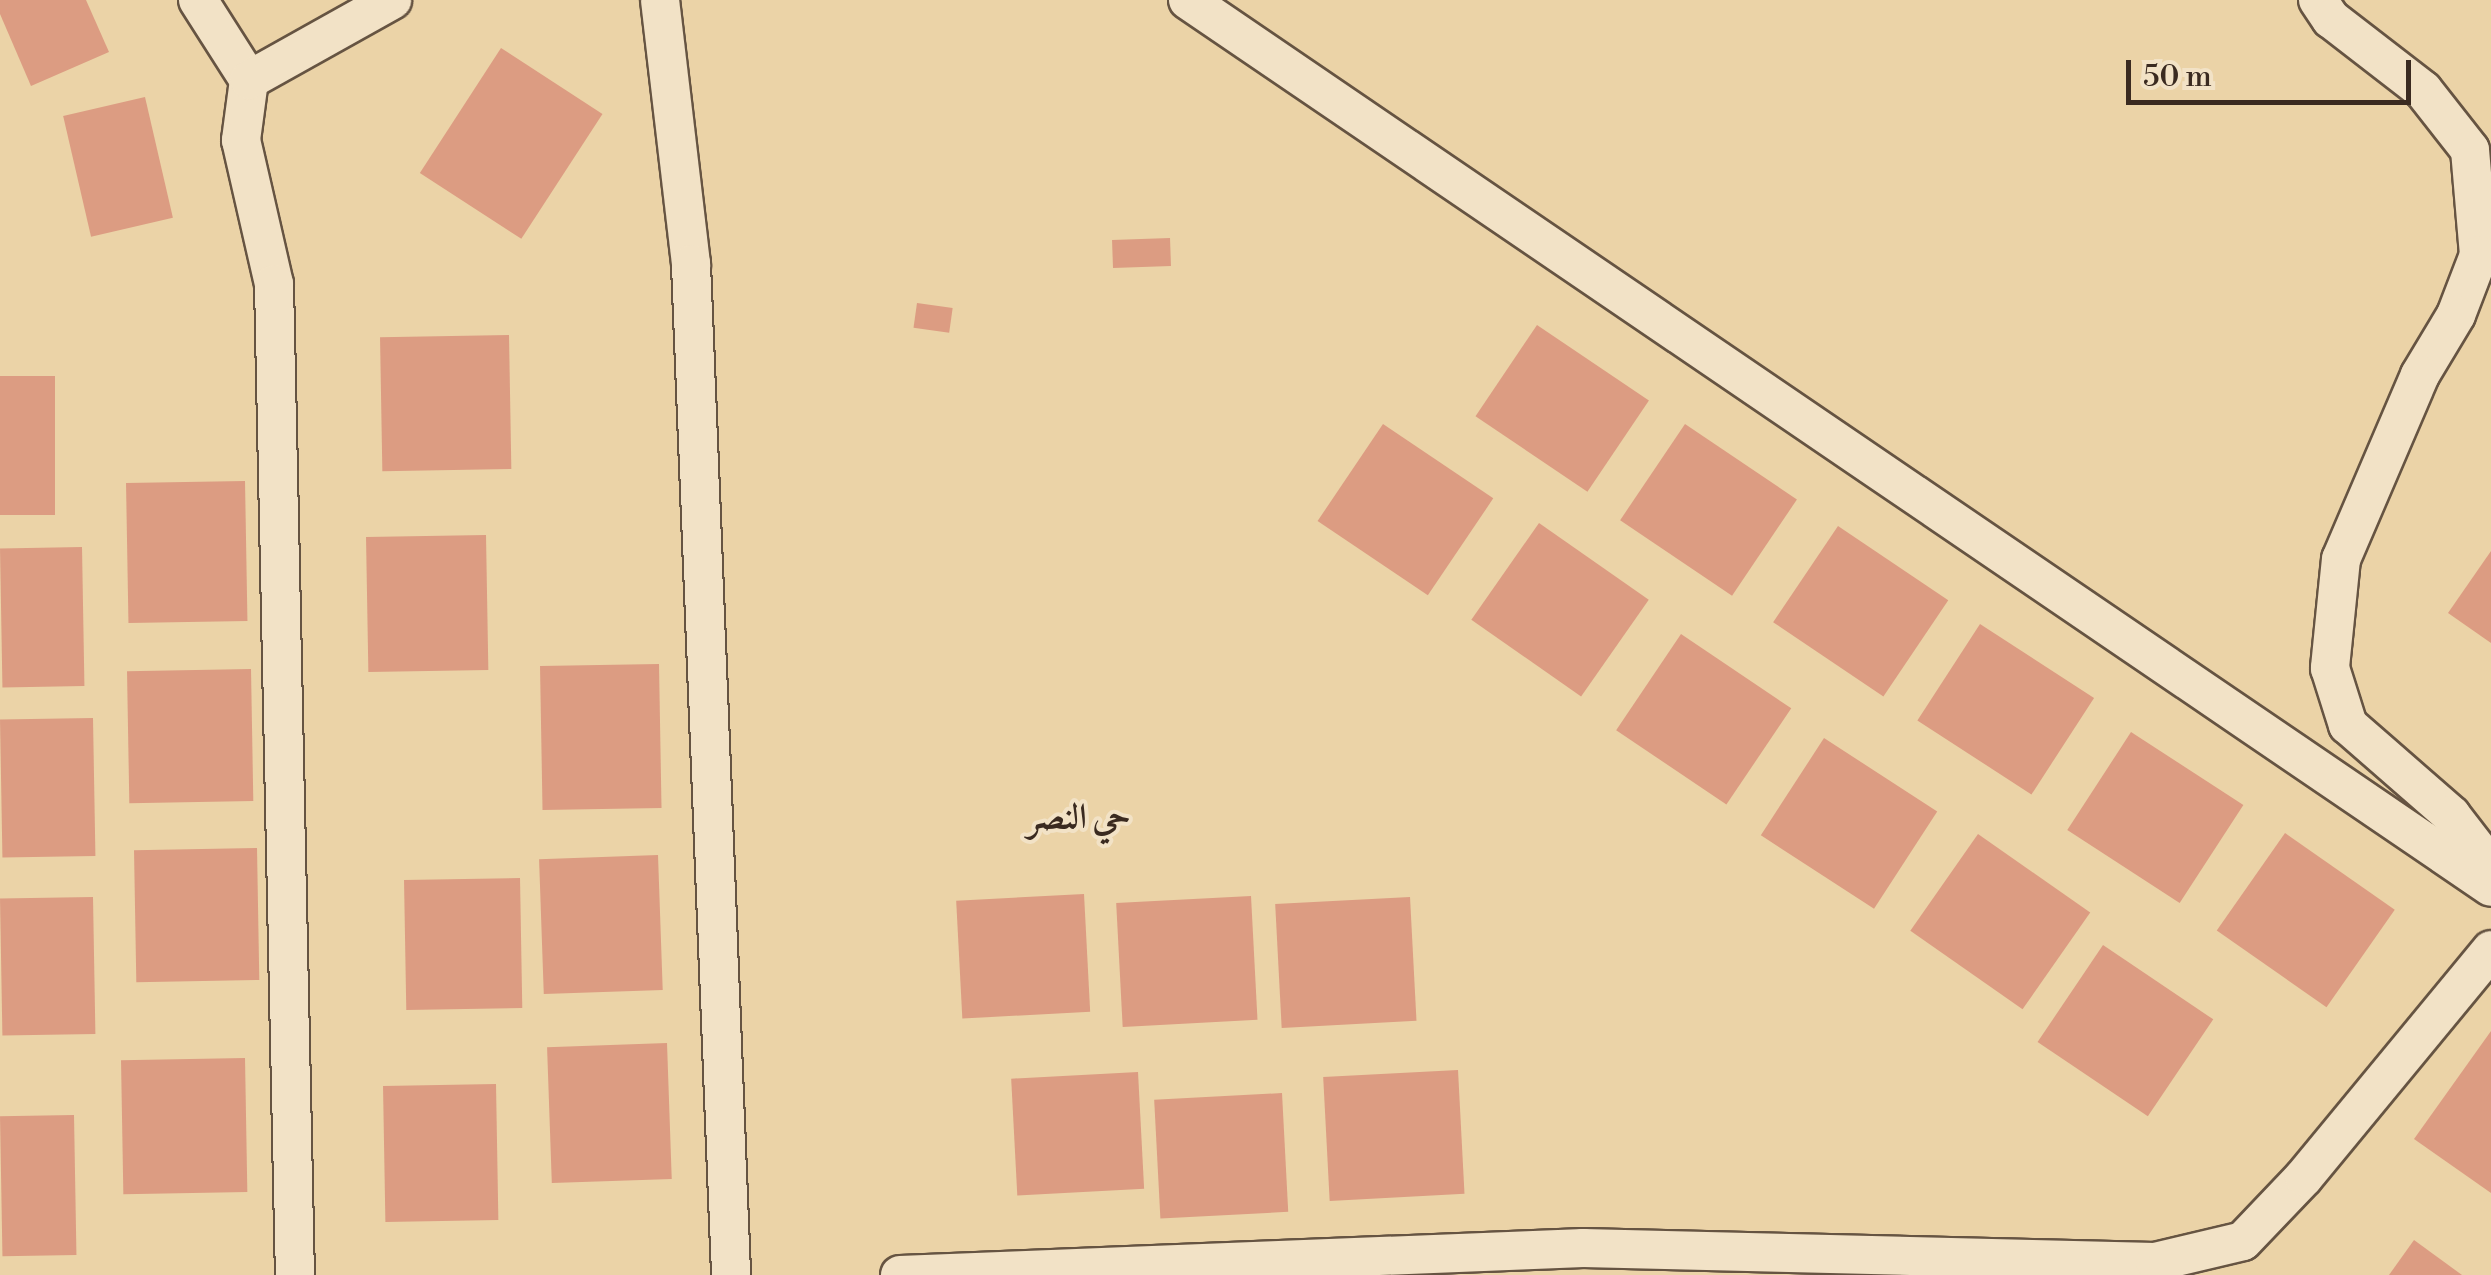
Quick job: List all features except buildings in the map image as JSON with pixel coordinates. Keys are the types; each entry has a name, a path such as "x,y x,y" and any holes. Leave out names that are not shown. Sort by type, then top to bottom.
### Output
{"street":[{"path":"198,0 248,80 241,140 274,284 296,1275"},
{"path":"248,80 392,0"},
{"path":"660,0 691,264 731,1275"},
{"path":"1188,0 2491,887"},
{"path":"2318,0 2332,19 2423,90 2470,150 2480,254 2456,314 2405,409 2341,559 2330,668 2348,725 2451,815 2491,867"},
{"path":"900,1275 1582,1248 2155,1262 2243,1241 2304,1177 2491,950"}],"district":[{"name":"حي النصر","path":"1079,818"}]}
